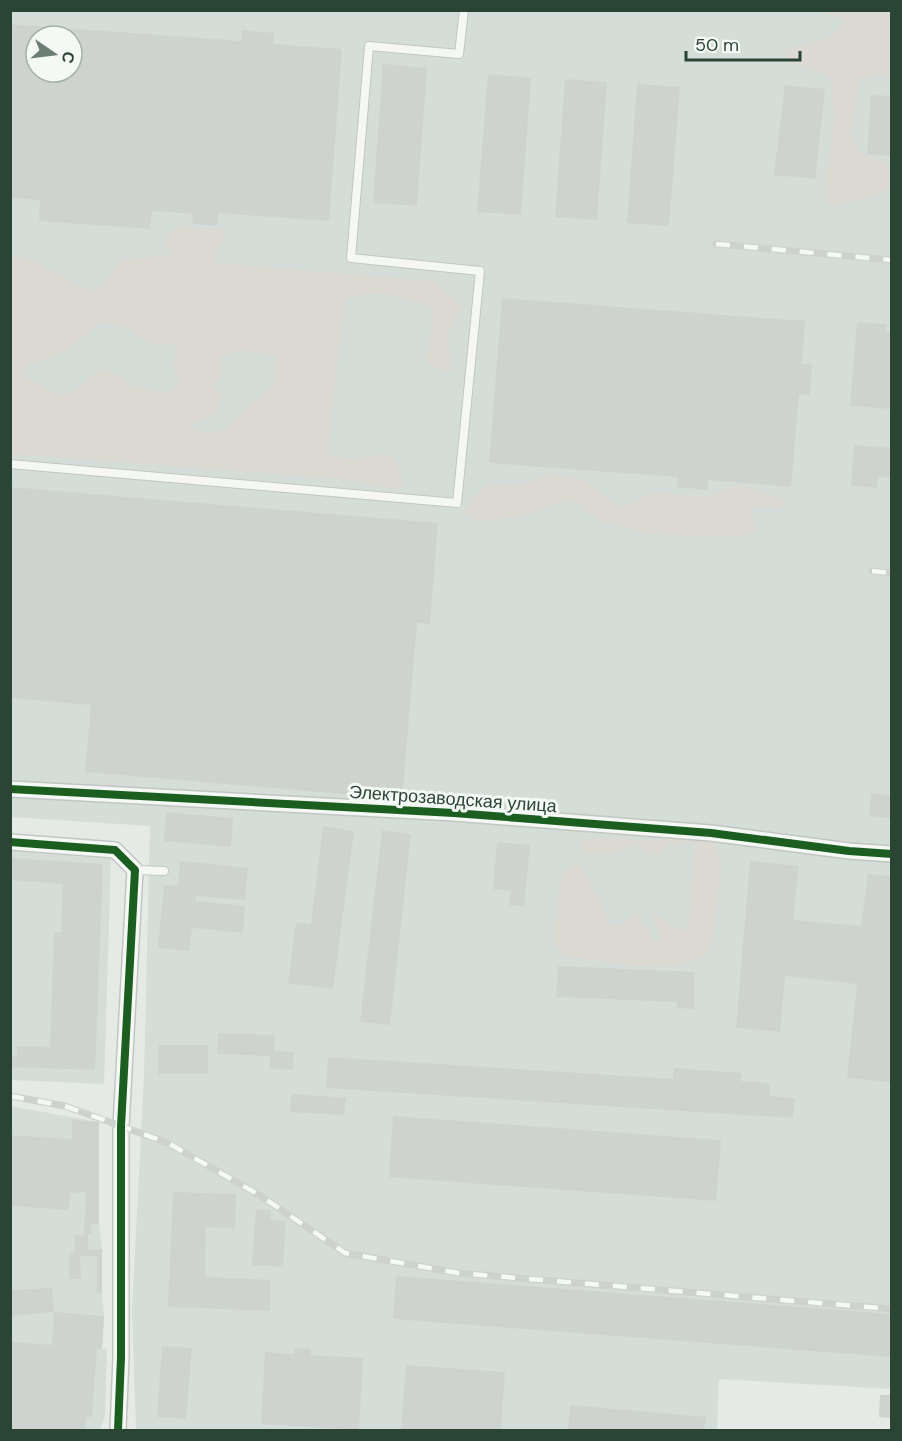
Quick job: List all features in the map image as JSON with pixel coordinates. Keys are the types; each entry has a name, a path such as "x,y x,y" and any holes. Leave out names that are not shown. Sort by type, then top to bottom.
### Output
{"street":[{"name":"Электрозаводская улица","path":"10,789 454,813 711,833 891,854"},
{"path":"10,842 115,850 135,870 121,1126 121,1357 118,1431"}],"lane":[{"path":"10,464 457,503 480,271 351,258 369,46 459,54 464,10"},
{"path":"135,870 164,871"}],"shaded area":[{"path":"10,11 891,11 891,1389 719,1379 717,1430 136,1430 132,1310 144,1076 150,826 11,817"},
{"path":"820,11 892,11 891,74 859,78 851,138 860,153 884,162 891,169 892,182 887,189 873,196 829,206 825,193 834,116 831,77 789,62 785,50 831,36 846,21"},
{"path":"176,227 222,229 225,236 213,257 217,263 435,281 462,306 447,335 453,369 444,373 427,362 433,308 400,297 379,294 356,296 345,300 327,456 357,459 380,454 396,459 404,486 393,489 345,479 11,454 11,256 31,259 89,291 103,285 121,260 172,255 163,242","holes":["99,323 122,326 150,343 176,345 173,369 179,380 171,393 130,386 121,376 101,369 71,393 58,395 22,375 28,366 68,350","239,350 276,356 275,383 224,430 207,433 190,426 217,412 223,395 211,384 220,379 221,357"]},
{"path":"549,473 585,481 621,507 653,492 705,497 739,484 785,500 780,508 750,508 758,531 739,537 650,534 600,521 585,512 583,504 566,500 525,516 480,521 461,513 485,485 525,484"},
{"path":"689,835 713,843 722,863 712,942 705,956 679,965 632,966 561,955 554,944 558,894 564,871 577,862 600,898 610,924 619,926 637,912 653,939 661,942 652,911 679,930 688,929 695,843 669,845 657,857 633,844 613,854 583,852 579,842 598,838 653,841"},
{"path":"10,851 111,859 104,1084 11,1080"},
{"path":"10,1106 99,1122 99,1224 104,1316 102,1349 107,1348 105,1416 100,1430 11,1430"}],"building":[{"path":"10,24 24,25 24,84 84,84 84,29 241,41 242,30 274,33 273,44 342,49 329,221 218,213 217,226 192,224 193,214 152,211 150,229 39,221 40,200 10,198"},
{"path":"383,64 427,68 417,206 373,203"},
{"path":"488,74 531,78 521,215 477,212"},
{"path":"565,79 607,82 597,220 555,217"},
{"path":"637,84 680,87 669,226 627,223"},
{"path":"785,85 825,89 815,179 774,175"},
{"path":"871,95 891,96 891,156 867,154"},
{"path":"502,298 805,321 802,364 812,364 810,395 799,394 791,487 708,480 708,490 677,487 677,477 489,463"},
{"path":"857,322 887,324 886,333 891,333 891,409 850,406"},
{"path":"854,445 891,448 891,478 878,477 877,488 851,486"},
{"path":"10,487 438,523 430,624 417,623 402,799 85,772 91,705 10,698"},
{"path":"871,793 891,795 891,818 869,816"},
{"path":"166,812 233,818 231,847 164,841"},
{"path":"323,826 354,831 333,989 288,983 296,922 311,924"},
{"path":"382,830 411,834 390,1025 360,1022"},
{"path":"497,842 530,845 524,907 509,905 511,891 493,889"},
{"path":"10,858 103,864 95,1070 10,1067 10,1056 17,1057 17,1046 50,1047 54,932 61,932 63,884 10,880"},
{"path":"180,861 248,868 245,900 196,896 196,901 245,906 243,933 192,928 189,951 158,948 164,885 178,886"},
{"path":"750,861 799,866 793,920 861,926 868,874 891,876 891,1082 847,1078 857,984 785,976 780,1032 736,1028"},
{"path":"558,966 695,972 694,1009 677,1008 677,1002 556,997"},
{"path":"218,1033 275,1035 274,1051 294,1052 293,1070 270,1069 270,1056 217,1054"},
{"path":"159,1045 208,1045 208,1074 158,1074"},
{"path":"328,1057 673,1079 674,1068 742,1073 741,1081 770,1083 769,1096 795,1098 793,1118 326,1088"},
{"path":"291,1094 346,1098 344,1115 290,1112"},
{"path":"393,1116 721,1140 716,1201 389,1177"},
{"path":"72,1120 99,1122 99,1224 91,1224 91,1234 88,1234 88,1250 102,1249 102,1293 97,1293 97,1256 80,1256 81,1279 69,1279 69,1253 75,1253 74,1235 84,1236 86,1192 70,1193 69,1210 10,1206 10,1135 72,1139"},
{"path":"173,1192 236,1194 235,1228 206,1227 205,1277 271,1280 270,1311 168,1307"},
{"path":"256,1209 271,1210 270,1220 286,1221 283,1267 252,1265"},
{"path":"396,1276 891,1314 891,1357 393,1319"},
{"path":"52,1288 54,1312 10,1316 10,1290"},
{"path":"54,1312 104,1316 102,1349 97,1349 92,1417 86,1417 85,1430 10,1430 10,1342 52,1345"},
{"path":"162,1346 192,1348 186,1419 157,1417"},
{"path":"294,1348 311,1349 311,1355 363,1358 359,1430 261,1424 265,1352 294,1354"},
{"path":"406,1365 505,1372 501,1430 401,1430"},
{"path":"880,1395 891,1395 891,1418 879,1417"},
{"path":"570,1405 706,1417 704,1430 568,1430"}],"railway":[{"path":"716,244 892,260"},
{"path":"872,571 892,573"},
{"path":"10,1096 65,1106 168,1143 261,1196 345,1253 458,1273 892,1309"}],"cycle path":[{"path":"10,789 454,813 711,833 849,851 892,854"},
{"path":"10,842 115,850 135,870 121,1126 121,1357 118,1430"}]}
